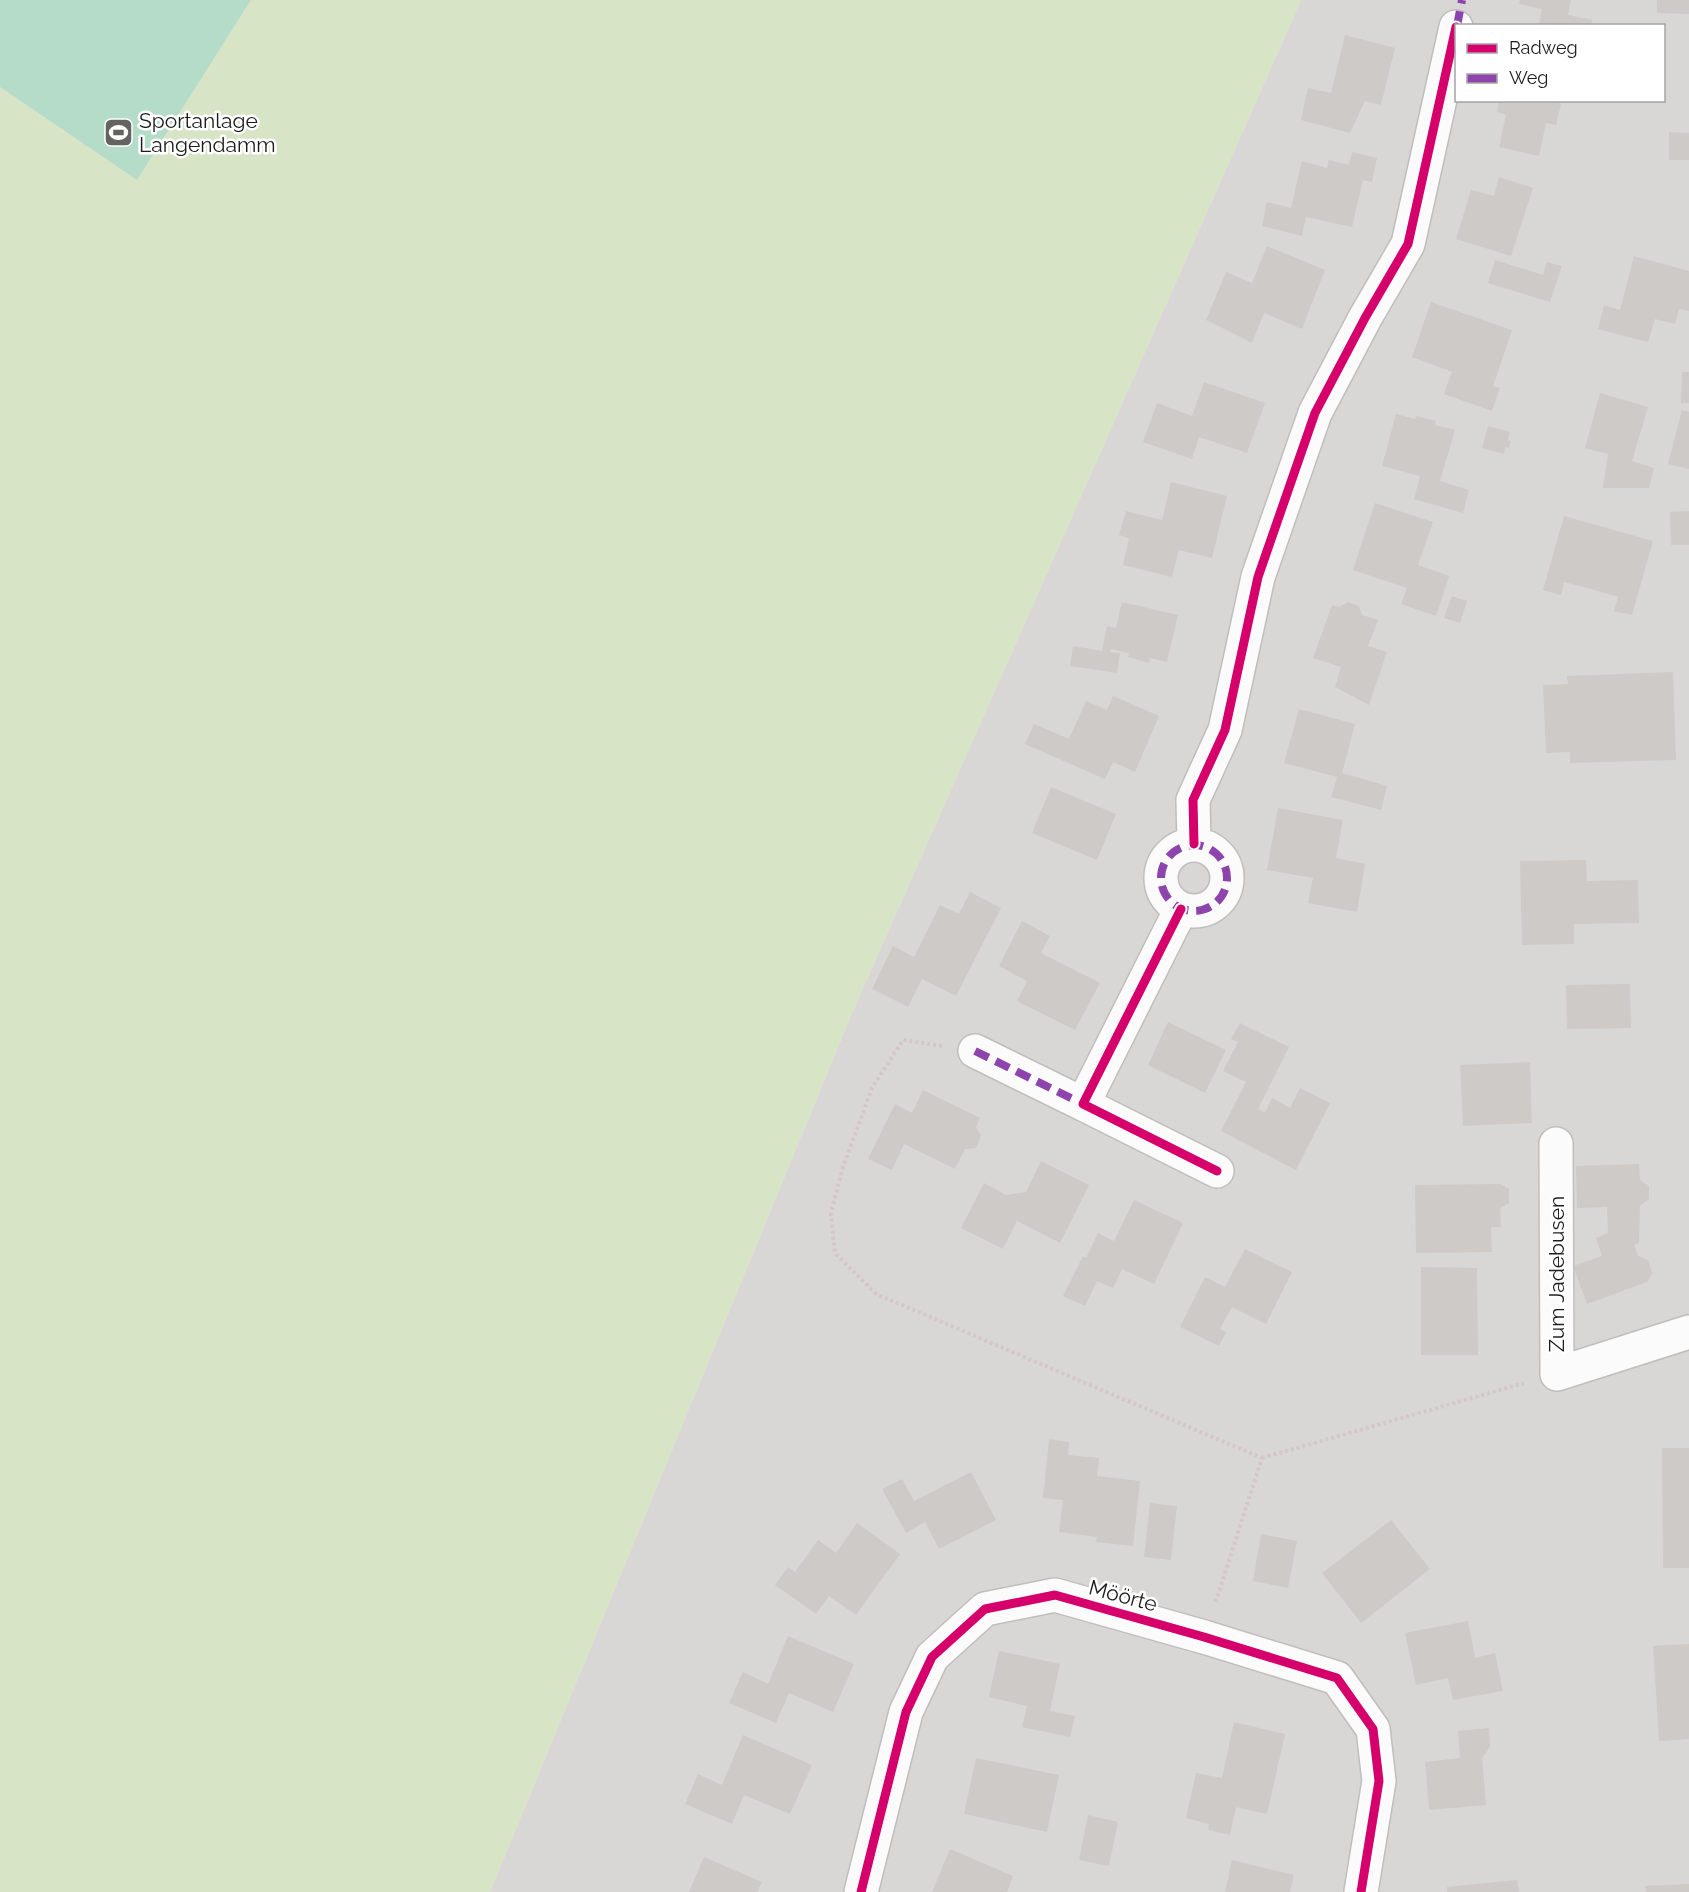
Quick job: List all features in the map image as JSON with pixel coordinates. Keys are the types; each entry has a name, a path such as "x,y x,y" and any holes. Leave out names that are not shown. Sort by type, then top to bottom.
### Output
{"street":[{"path":"1457,24 1462,0"},
{"path":"1194,844 1193,800 1226,730 1258,577 1315,413 1365,318 1408,244 1455,35"},
{"path":"1194,844 1207,847 1217,854 1225,865 1227,878 1225,890 1218,901 1207,909 1194,911 1181,909 1171,902 1163,891 1161,878 1163,865 1170,854 1181,848 1194,844"},
{"path":"1083,1104 1181,909"},
{"path":"975,1051 1217,1171"},
{"name":"Zum Jadebusen","path":"1556,1144 1557,1374 1689,1332"},
{"name":"Möörte","path":"861,1892 906,1712 932,1657 985,1609 1055,1595 1204,1636 1337,1678 1373,1729 1379,1781 1360,1892"}],"path":[{"path":"975,1051 903,1040 872,1088 843,1167 831,1213 835,1253 876,1294 1262,1458 1557,1374"},
{"path":"1204,1636 1262,1458"}],"shaded area":[{"path":"1301,0 1689,0 1689,1892 490,1892 852,1013"}],"green space":[{"name":"Sportanlage Langendamm","path":"0,0 251,0 137,180 0,87"},
{"path":"251,0 1301,0 852,1013 490,1892 0,1892 0,87 137,180"}],"building":[{"path":"1520,0 1571,0 1568,15 1592,20 1591,24 1539,24 1542,9 1519,4"},
{"path":"1657,0 1689,0 1689,14 1657,13"},
{"path":"1345,35 1395,48 1381,105 1365,101 1350,133 1301,120 1308,88 1331,93"},
{"path":"1499,102 1556,102 1561,104 1556,125 1546,123 1539,156 1499,147 1506,115 1497,112"},
{"path":"1669,132 1689,133 1689,160 1669,160"},
{"path":"1352,152 1377,158 1372,182 1363,180 1352,227 1306,217 1302,236 1262,226 1267,202 1291,208 1302,161 1327,168 1329,160 1349,165"},
{"path":"1499,177 1533,188 1511,256 1456,239 1471,190 1494,196"},
{"path":"1267,246 1325,270 1302,329 1264,313 1252,343 1206,320 1226,272 1252,283"},
{"path":"1634,256 1689,271 1689,311 1679,309 1675,324 1655,319 1648,342 1598,329 1604,305 1620,310"},
{"path":"1495,260 1543,275 1547,262 1562,266 1550,302 1488,283"},
{"path":"1431,302 1512,330 1493,386 1500,388 1492,411 1444,394 1452,372 1412,357"},
{"path":"1682,372 1689,372 1689,403 1681,403"},
{"path":"1204,382 1265,403 1247,453 1199,437 1192,459 1143,442 1157,403 1192,416"},
{"path":"1600,393 1648,407 1632,461 1654,468 1649,488 1603,488 1608,454 1585,448"},
{"path":"1682,410 1689,412 1689,469 1668,464"},
{"path":"1396,414 1436,421 1435,425 1455,430 1440,481 1469,490 1463,513 1414,499 1420,476 1382,466"},
{"path":"1488,426 1510,432 1508,440 1511,441 1509,448 1505,447 1504,454 1482,448"},
{"path":"1171,482 1227,496 1212,558 1179,550 1172,577 1123,565 1129,538 1119,535 1126,511 1162,520"},
{"path":"1375,503 1433,522 1418,565 1449,576 1436,616 1401,604 1407,588 1353,570"},
{"path":"1689,511 1689,545 1671,545 1670,512"},
{"path":"1564,516 1653,541 1632,615 1614,611 1618,597 1591,589 1564,582 1561,595 1543,590"},
{"path":"1452,596 1467,601 1460,623 1444,618"},
{"path":"1122,602 1178,615 1167,662 1150,658 1149,663 1128,657 1129,653 1111,649 1110,652 1120,653 1117,673 1070,666 1073,646 1102,651 1107,626 1116,628"},
{"path":"1348,602 1359,606 1362,615 1378,620 1368,646 1387,652 1369,705 1335,687 1341,667 1313,658 1332,605 1339,607"},
{"path":"1673,672 1676,760 1570,763 1570,752 1546,753 1543,685 1568,684 1567,676"},
{"path":"1113,696 1159,716 1135,772 1113,762 1105,779 1025,744 1034,724 1069,739 1086,701 1107,710"},
{"path":"1299,709 1355,724 1342,773 1387,786 1381,810 1331,797 1337,777 1284,763"},
{"path":"1051,787 1116,814 1097,860 1032,833"},
{"path":"1278,808 1343,820 1336,858 1365,864 1357,912 1308,903 1313,878 1267,870"},
{"path":"1586,860 1587,881 1638,880 1639,923 1574,924 1574,944 1522,945 1520,861"},
{"path":"970,892 1001,908 956,996 922,979 908,1007 872,989 893,946 914,957 940,905 959,914"},
{"path":"1022,921 1050,936 1041,953 1100,983 1075,1030 1017,1001 1027,981 999,966"},
{"path":"1630,984 1631,1028 1567,1029 1566,985"},
{"path":"1168,1022 1226,1050 1205,1093 1148,1065"},
{"path":"1240,1023 1289,1047 1258,1109 1265,1113 1272,1098 1290,1108 1300,1088 1330,1103 1296,1170 1221,1131 1246,1082 1223,1071 1238,1042 1231,1039"},
{"path":"1530,1062 1532,1123 1463,1126 1460,1065"},
{"path":"923,1090 980,1118 976,1127 981,1136 976,1148 965,1149 955,1169 904,1144 892,1170 868,1159 895,1104 912,1113"},
{"path":"1041,1161 1089,1185 1060,1243 1017,1221 1003,1249 961,1228 984,1183 1006,1195 1026,1192"},
{"path":"1639,1164 1640,1180 1649,1186 1649,1199 1640,1206 1639,1243 1634,1245 1638,1256 1648,1260 1652,1273 1647,1282 1587,1304 1573,1266 1602,1256 1596,1238 1608,1233 1607,1207 1577,1208 1576,1166"},
{"path":"1500,1184 1509,1189 1509,1203 1500,1208 1501,1227 1491,1227 1492,1252 1416,1253 1415,1185"},
{"path":"1134,1200 1183,1223 1154,1284 1122,1269 1113,1288 1097,1281 1085,1306 1063,1296 1083,1256 1086,1258 1098,1233 1114,1241"},
{"path":"1245,1249 1292,1272 1266,1324 1232,1307 1220,1329 1226,1332 1219,1346 1180,1327 1205,1277 1225,1287"},
{"path":"1421,1267 1477,1268 1478,1355 1421,1355"},
{"path":"1049,1439 1069,1442 1068,1455 1099,1458 1097,1476 1140,1481 1133,1546 1096,1542 1097,1537 1059,1532 1063,1500 1043,1498"},
{"path":"1662,1448 1689,1448 1689,1568 1663,1568"},
{"path":"971,1472 996,1520 939,1549 925,1522 906,1533 882,1489 902,1479 914,1501"},
{"path":"1150,1503 1177,1506 1171,1560 1144,1557"},
{"path":"1391,1520 1430,1569 1361,1623 1322,1573"},
{"path":"857,1523 900,1554 856,1615 829,1596 816,1614 775,1585 788,1567 795,1572 818,1540 836,1553"},
{"path":"1261,1534 1297,1541 1288,1588 1253,1581"},
{"path":"1468,1621 1475,1658 1495,1653 1503,1691 1453,1700 1448,1678 1416,1685 1405,1633"},
{"path":"788,1636 854,1664 833,1712 789,1693 776,1723 729,1703 743,1672 768,1684"},
{"path":"1689,1644 1689,1739 1659,1741 1653,1646"},
{"path":"999,1651 1060,1664 1050,1711 1075,1716 1070,1737 1022,1727 1027,1706 989,1697"},
{"path":"1234,1722 1285,1734 1267,1814 1236,1807 1230,1835 1208,1830 1209,1824 1186,1818 1196,1773 1222,1778"},
{"path":"1489,1728 1490,1747 1482,1758 1486,1805 1429,1810 1425,1762 1460,1758 1458,1731"},
{"path":"743,1735 812,1765 790,1814 744,1795 732,1824 685,1804 698,1774 722,1785"},
{"path":"976,1758 1059,1775 1047,1832 964,1814"},
{"path":"1088,1815 1118,1822 1109,1866 1079,1860"},
{"path":"950,1849 1013,1876 1007,1892 932,1892"},
{"path":"704,1857 762,1882 757,1892 689,1892"},
{"path":"1232,1860 1294,1875 1290,1892 1225,1892"},
{"path":"1517,1880 1519,1892 1447,1892 1447,1887"},
{"path":"1689,1884 1689,1892 1646,1892 1645,1886"}],"marked path":[{"path":"1457,24 1462,0"},
{"path":"1194,845 1207,848 1217,855 1224,865 1227,878 1224,891 1217,901 1207,908 1194,911 1181,908 1171,901 1164,891 1161,878 1164,865 1171,855 1181,848 1194,845"},
{"path":"975,1051 1083,1104"}],"cycle path":[{"path":"1194,844 1193,800 1225,730 1258,577 1315,413 1365,318 1408,244 1455,32"},
{"path":"1181,909 1083,1104 1217,1171"},
{"path":"861,1892 906,1712 932,1657 985,1609 1055,1595 1337,1678 1373,1729 1379,1781 1361,1892"}],"place":[{"name":"Sportanlage Langendamm","path":"118,133"}]}
